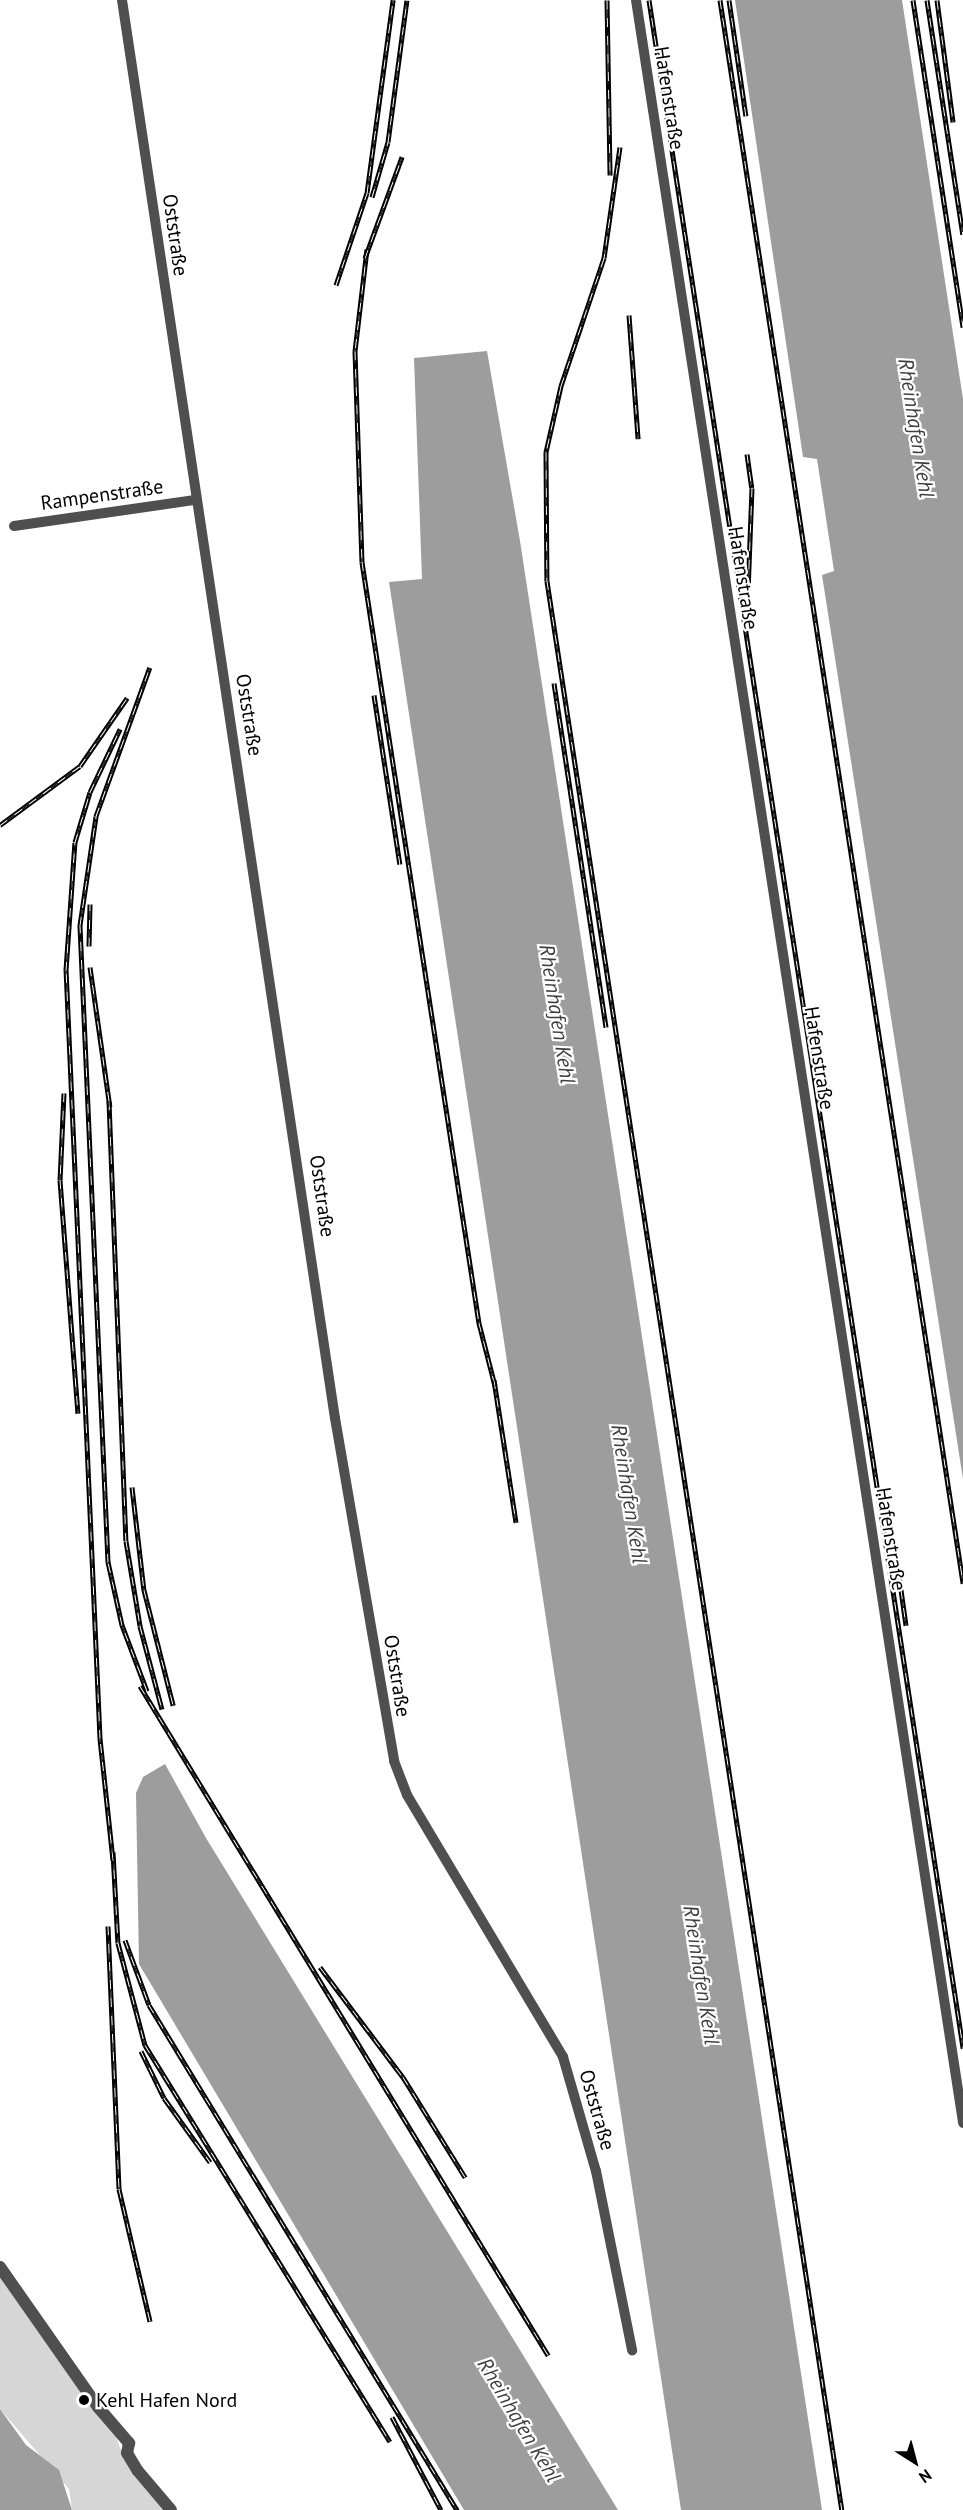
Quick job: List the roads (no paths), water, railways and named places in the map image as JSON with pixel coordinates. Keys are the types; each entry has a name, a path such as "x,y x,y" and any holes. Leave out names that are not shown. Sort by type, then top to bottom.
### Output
{"street":[{"name":"Oststraße","path":"122,0 195,500 335,1418 394,1761 407,1795 563,2057 596,2171 632,2350"},
{"name":"Hafenstraße","path":"636,0 963,2122"},
{"name":"Rampenstraße","path":"14,526 195,500"},
{"path":"0,2267 98,2407 129,2443 127,2453 138,2471 171,2510"}],"water":[{"name":"Rheinhafen Kehl","path":"735,0 902,0 963,399 963,1479 822,575 834,571 817,459 803,457"},
{"name":"Rheinhafen Kehl","path":"487,351 520,541 822,2510 681,2510 389,582 422,579 414,358"},
{"name":"Rheinhafen Kehl","path":"165,1764 206,1838 618,2510 464,2510 139,1964 136,1793 143,1777"},
{"path":"0,2409 26,2445 59,2470 72,2510 0,2510"}],"railway":[{"path":"336,285 367,193 393,0"},
{"path":"372,197 388,142 407,0"},
{"path":"607,0 610,175"},
{"path":"649,0 963,2048"},
{"path":"720,0 963,1583"},
{"path":"729,0 746,116"},
{"path":"913,0 963,327"},
{"path":"927,0 963,234"},
{"path":"937,0 953,122"},
{"path":"620,147 604,258 561,386 546,452 547,581 842,2510"},
{"path":"365,258 402,157"},
{"path":"367,249 355,351 362,562 479,1323 495,1386"},
{"path":"629,315 638,439"},
{"path":"747,454 752,488 748,594"},
{"path":"147,1691 122,1625 108,1562 80,925 96,816 150,667"},
{"path":"554,683 606,1027"},
{"path":"374,695 400,864"},
{"path":"0,825 80,766 127,698"},
{"path":"113,1860 100,1738 66,970 75,842 90,792 120,729"},
{"path":"89,946 90,904"},
{"path":"90,967 110,1107"},
{"path":"64,1093 60,1180 78,1413"},
{"path":"109,1101 126,1541 140,1626 162,1709"},
{"path":"494,1380 516,1522"},
{"path":"132,1487 144,1590 173,1705"},
{"path":"896,1554 906,1625"},
{"path":"140,1686 548,2355"},
{"path":"113,1852 118,1943 145,2045 390,2441"},
{"path":"108,1926 119,2189 150,2321"},
{"path":"125,1940 149,2005 457,2510"},
{"path":"320,1967 403,2077 465,2177"},
{"path":"141,2051 164,2098 210,2162"},
{"path":"392,2417 441,2510"}],"place":[{"name":"Kehl Hafen Nord","path":"84,2400"}]}
